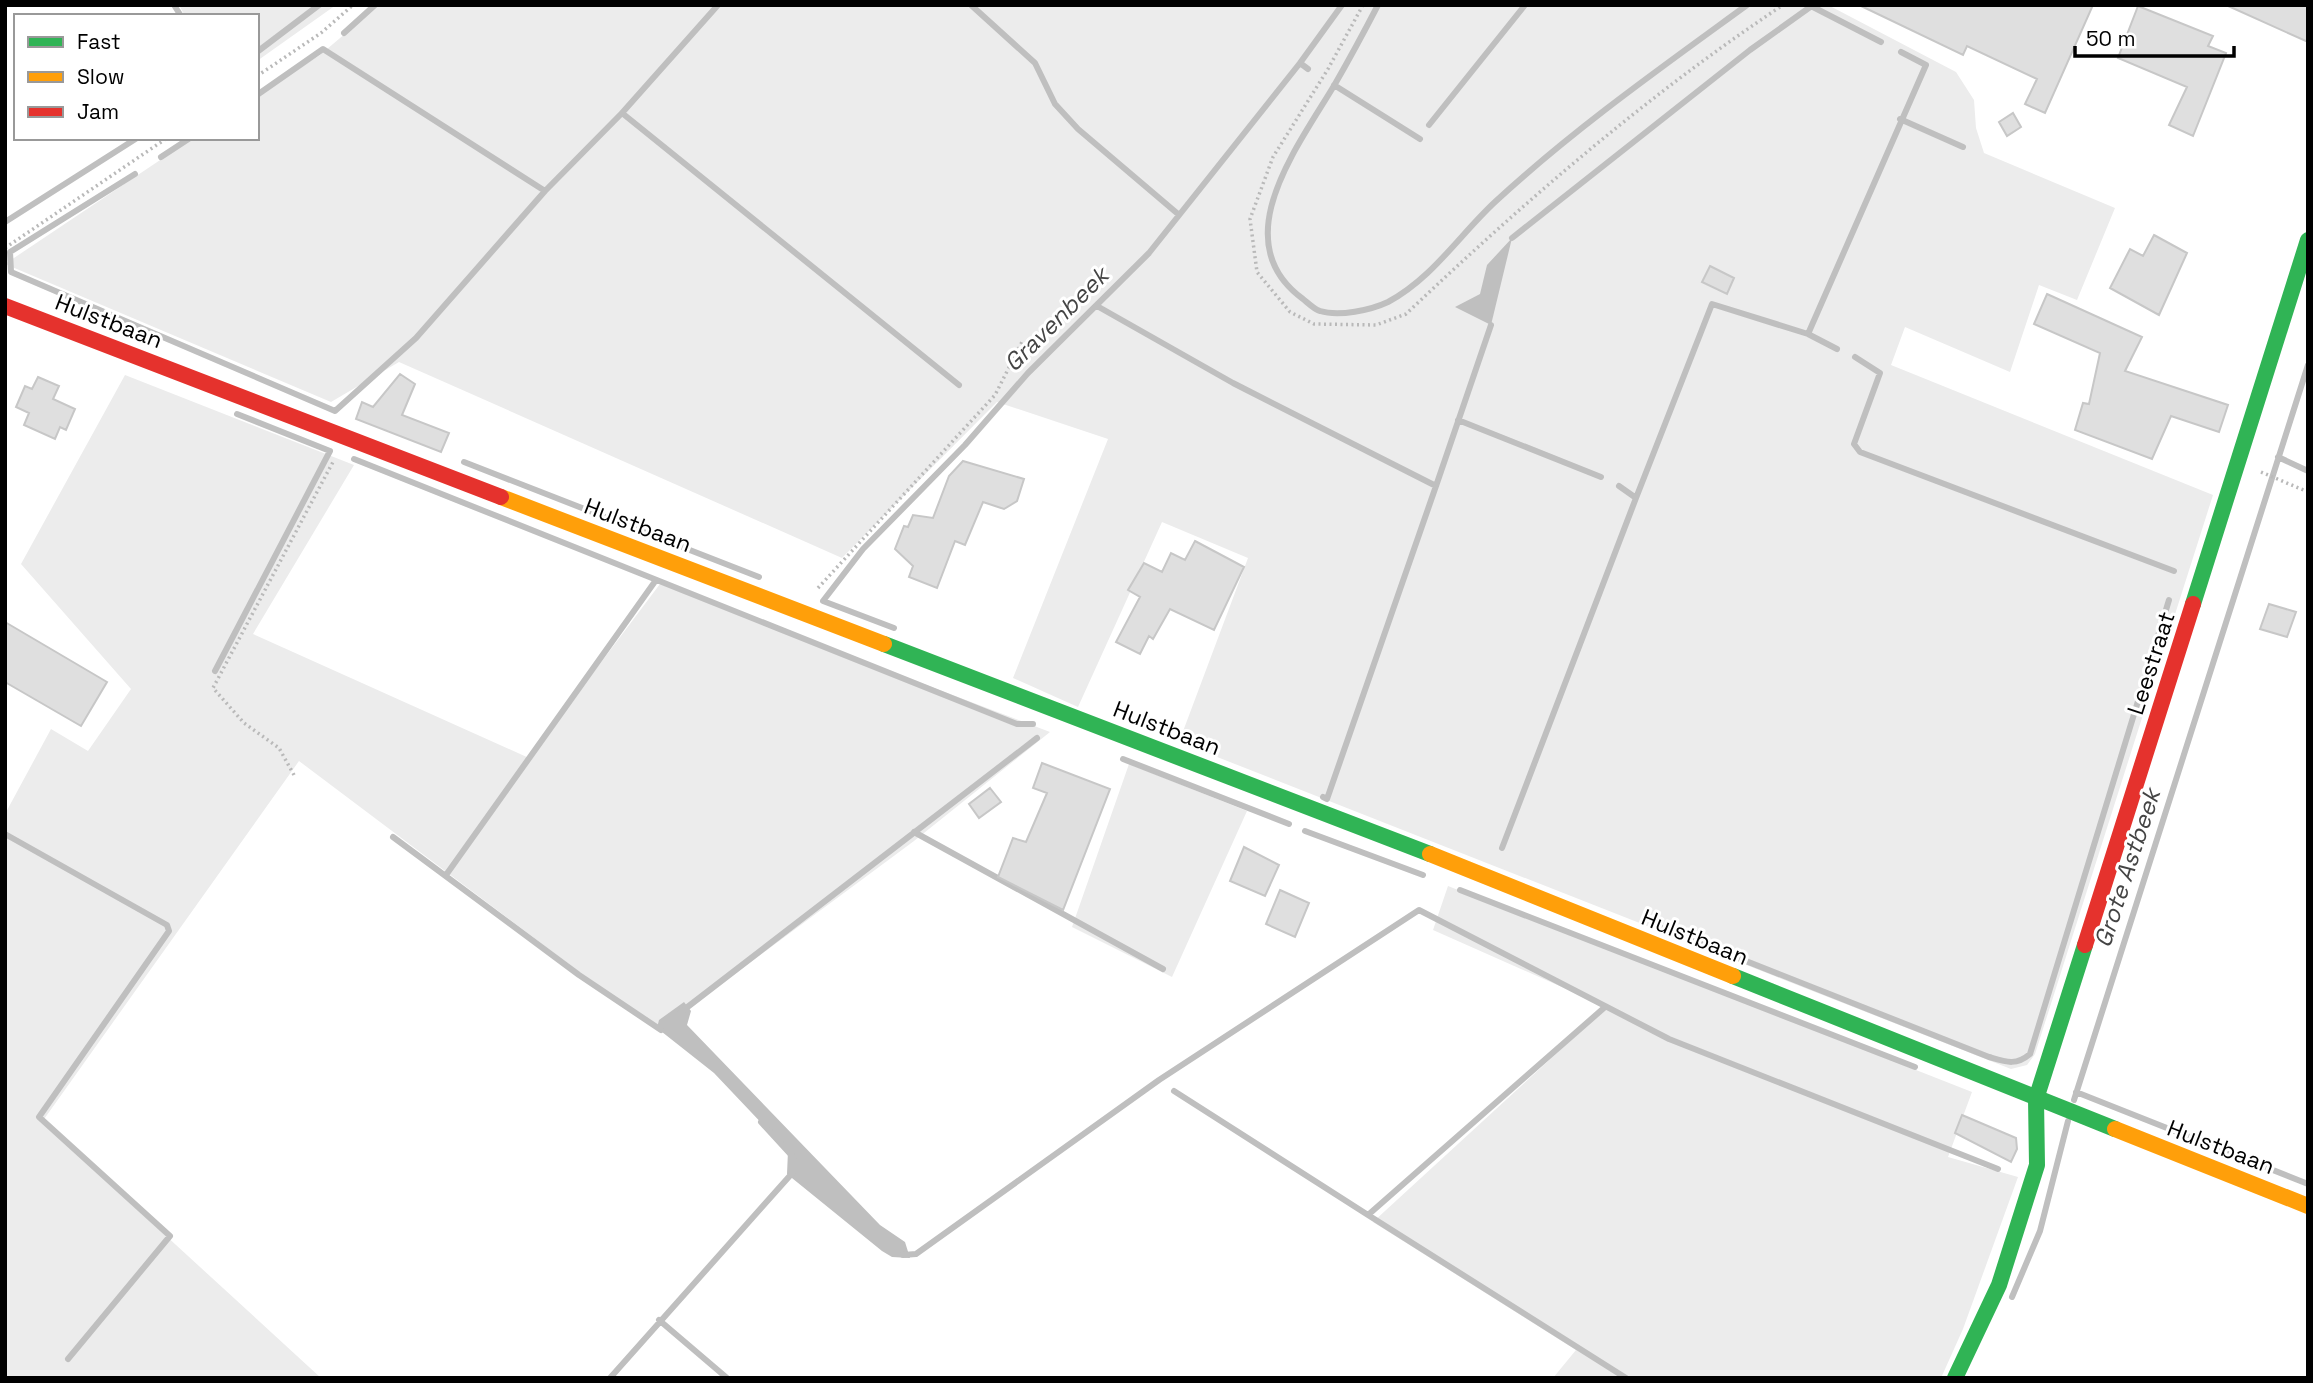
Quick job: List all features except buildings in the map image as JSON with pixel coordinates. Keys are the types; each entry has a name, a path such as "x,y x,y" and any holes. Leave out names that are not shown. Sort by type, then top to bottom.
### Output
{"street":[{"name":"Leestraat","path":"1955,1378 1999,1285 2037,1165 2036,1099 2308,240"},
{"name":"Hulstbaan","path":"5,306 1402,843 2308,1206"}],"path":[{"path":"259,75 321,33 353,5"},
{"path":"1363,5 1328,69 1273,157 1250,219 1257,272 1290,312 1314,324 1376,325 1405,314 1577,161 1724,44 1783,5"},
{"path":"5,248 164,140"},
{"path":"799,611 995,395 1023,340"},
{"path":"294,775 279,748 244,723 213,688 346,437"},
{"path":"2259,471 2308,492"}],"shaded area":[{"path":"179,5 336,5 259,60 259,14 184,14"},
{"path":"379,5 1828,5 1956,72 1974,100 1976,128 1984,153 2115,208 2077,300 2039,285 2010,372 1905,327 1891,365 2213,495 2035,1054 2027,1065 2011,1069 1179,742 1248,558 1162,522 1078,707 1013,678 1108,439 997,402 842,558 399,362 331,402 5,264 190,140 259,140 259,95 320,55"},
{"path":"1512,238 1491,325 1455,307 1480,294 1487,265"},
{"path":"125,375 354,465 253,634 529,758 660,584 1050,732 914,841 658,1031 299,761 42,1122 321,1378 5,1378 5,814 51,729 88,751 131,689 21,564"},
{"path":"1129,764 1247,811 1172,977 1072,927"},
{"path":"1448,886 1972,1092 1948,1157 2018,1177 1963,1329 1941,1378 1553,1378 1576,1350 1373,1222 1607,1007 1433,930"},
{"path":"684,1002 691,1011 687,1025 880,1225 905,1242 910,1258 892,1257 882,1251 787,1174 788,1151 714,1073 657,1028 659,1020"}],"waterway":[{"path":"174,5 180,14"},
{"path":"259,50 319,5"},
{"path":"344,33 375,5"},
{"path":"622,113 718,5"},
{"path":"971,5 1035,63 1055,104 1078,129 1178,214"},
{"path":"1300,63 1342,5"},
{"path":"1378,5 1288,164 1268,222 1269,250 1280,276 1312,306 1328,313 1373,308 1388,302 1419,281 1483,214 1526,174 1619,99 1747,5"},
{"name":"Gravenbeek","path":"1429,125 1525,5"},
{"path":"1512,238 1750,50 1813,5"},
{"path":"1811,6 1881,42"},
{"path":"135,174 10,252 11,272 335,411 416,338 545,191 323,49 259,94"},
{"path":"1808,334 1926,65 1901,52"},
{"name":"Gravenbeek","path":"894,628 823,601 863,549 965,445 1028,373 1149,253 1300,63 1308,69"},
{"name":"Gravenbeek","path":"1334,85 1420,139"},
{"path":"545,191 622,113 959,385"},
{"path":"1900,119 1963,147"},
{"path":"5,222 134,140"},
{"path":"161,157 187,140"},
{"path":"1619,486 1636,498 1712,304 1808,334 1837,349"},
{"path":"1097,306 1233,383 1436,486 1491,325"},
{"path":"1855,357 1880,373 1854,444 1860,452 2174,571"},
{"name":"Grote Astbeek","path":"2074,1100 2308,365"},
{"path":"215,671 330,451 237,414"},
{"path":"1458,420 1601,477"},
{"path":"2278,457 2308,471"},
{"path":"354,459 1017,724 1033,724"},
{"path":"464,462 759,577"},
{"path":"1323,797 1327,799 1436,486"},
{"path":"1502,848 1636,498"},
{"path":"446,875 656,580"},
{"path":"1660,927 1989,1057 2011,1062 2025,1058 2030,1054 2169,600"},
{"path":"681,1012 1037,738"},
{"path":"1123,759 1289,824"},
{"path":"1305,831 1423,875"},
{"path":"914,832 1163,969"},
{"path":"5,834 167,925 169,931 39,1117 170,1236 68,1359"},
{"path":"393,837 579,975 661,1030"},
{"path":"1460,890 1915,1067"},
{"path":"903,1255 916,1254 1159,1080 1419,910 1669,1039 1998,1169"},
{"path":"1174,1091 1368,1215 1605,1007"},
{"path":"2076,1092 2308,1184"},
{"name":"Grote Astbeek","path":"2012,1297 2040,1231 2068,1121"},
{"path":"761,1122 794,1158"},
{"path":"610,1378 795,1170"},
{"path":"1368,1215 1626,1378"},
{"path":"659,1320 727,1378"}],"traffic: fast":[{"path":"2193,604 2308,240"},
{"path":"884,644 1430,854"},
{"path":"1955,1378 1999,1285 2037,1165 2036,1099 2085,945"},
{"path":"1733,976 2115,1129"}],"traffic: slow":[{"path":"501,497 884,644"},
{"path":"1430,854 1733,976"},
{"path":"2115,1129 2308,1206"}],"traffic: jam":[{"path":"5,306 501,497"},
{"path":"2085,945 2193,604"}]}
